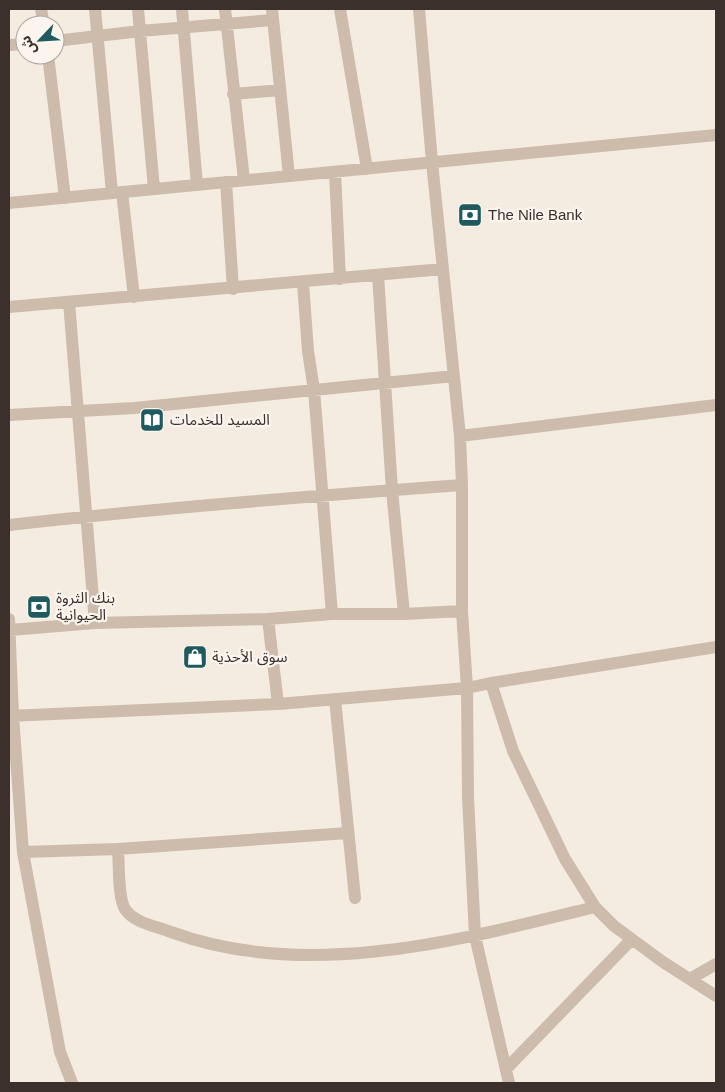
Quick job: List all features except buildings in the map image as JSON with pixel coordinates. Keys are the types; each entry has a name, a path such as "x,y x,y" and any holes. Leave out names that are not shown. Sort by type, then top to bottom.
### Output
{"street":[{"path":"95,9 117,193 134,297"},
{"path":"138,9 154,189"},
{"path":"182,9 197,185"},
{"path":"226,9 244,180"},
{"path":"340,9 366,169"},
{"path":"419,9 432,162 460,436 462,610 468,688 468,797 475,936 509,1083"},
{"path":"65,40 227,24 273,14 289,176"},
{"path":"49,65 65,198"},
{"path":"234,94 280,90"},
{"path":"9,203 716,135"},
{"path":"335,172 340,279"},
{"path":"226,182 233,289"},
{"path":"9,307 233,289 443,269"},
{"path":"378,275 392,490 404,614"},
{"path":"303,282 307,342 314,390 332,614"},
{"path":"69,302 95,623"},
{"path":"9,415 134,408 454,376"},
{"path":"460,436 716,405"},
{"path":"9,525 87,516 323,495 462,485"},
{"path":"72,1083 60,1052 23,852 11,716 9,624 268,619 332,614 404,614 462,610"},
{"path":"268,619 278,704"},
{"path":"11,716 278,704 468,688 716,647"},
{"path":"491,683 513,751 565,858 596,907 614,926 663,962 716,996"},
{"path":"335,699 355,898"},
{"path":"23,852 118,849 348,833"},
{"path":"118,849 124,907 133,918 185,937 256,953 324,955 390,949 475,936 596,907"},
{"path":"506,1069 632,939"},
{"path":"690,979 716,964"}],"place":[{"name":"The Nile Bank","path":"470,215"},
{"name":"المسيد للخدمات","path":"152,420"},
{"name":"بنك الثروة الحيوانية","path":"39,607"},
{"name":"سوق الأحذية","path":"195,657"}]}
